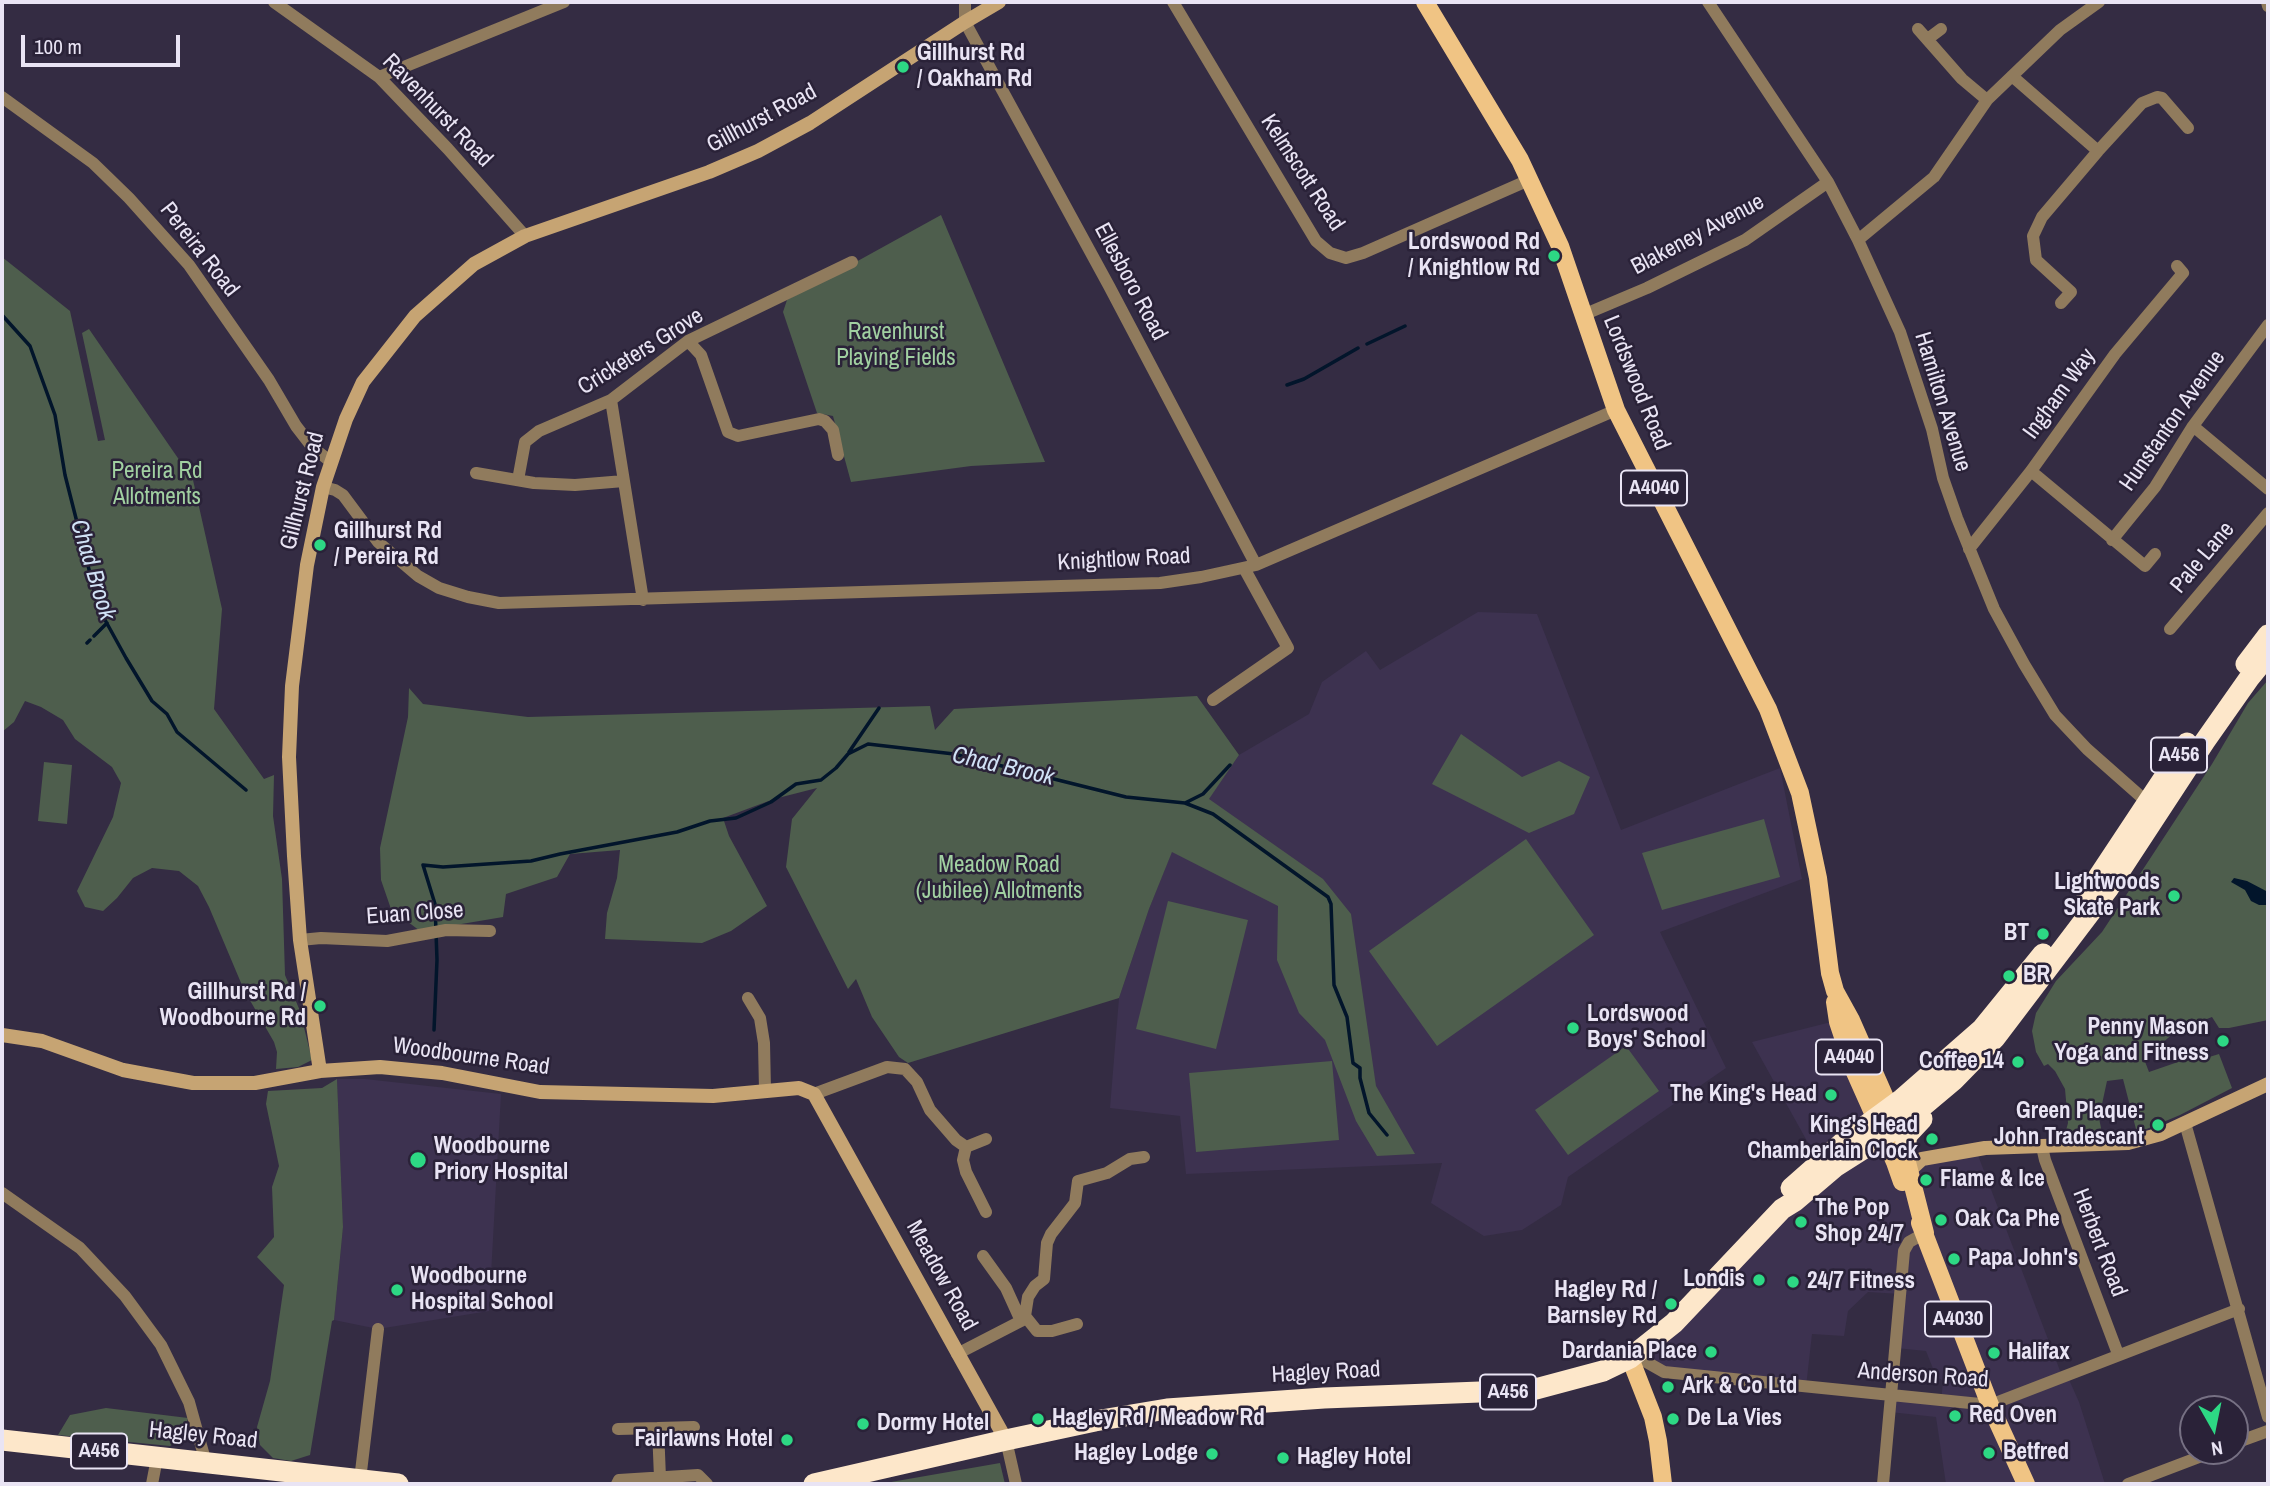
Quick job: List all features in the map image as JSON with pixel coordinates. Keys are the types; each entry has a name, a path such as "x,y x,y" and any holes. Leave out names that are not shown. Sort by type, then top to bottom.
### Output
{"highway":[{"name":"A456","path":"1905,1148 1911,1129 1933,1111 1954,1080 1995,1038 2108,889 2191,737 2268,635"},
{"name":"A456","path":"1888,1122 1982,1028 2044,953 2268,655"},
{"name":"A456","path":"1888,1122 1954,1080"},
{"name":"Hagley Road","path":"814,1484 1095,1421 1167,1409 1324,1398 1532,1390 1603,1371 1632,1357 1674,1323 1782,1209 1788,1191 1814,1166 1888,1122"},
{"name":"Hagley Road","path":"2,1440 398,1484"}],"main road":[{"name":"Lordswood Road","path":"1425,2 1530,180 1560,246 1616,410 1768,709 1796,781 1818,878 1830,973 1835,992 1851,1020 1888,1122"},
{"name":"A4030","path":"1888,1122 1905,1148 1925,1233"},
{"name":"A4030","path":"1888,1122 1895,1162 1906,1195 1925,1233 1990,1405 2026,1484"},
{"path":"1632,1357 1653,1417 1663,1484"}],"street":[{"name":"Ravenhurst Road","path":"274,2 379,77 448,149 525,236"},
{"path":"379,77 565,2"},
{"path":"965,2 965,22"},
{"name":"Gillhurst Road","path":"320,1071 300,940 289,757 292,686 307,565 323,487 330,461 363,382 415,316 474,264 525,236 709,172 758,152 810,123 999,2"},
{"name":"Kelmscott Road","path":"1173,2 1316,241 1330,253 1346,258 1363,253 1530,180"},
{"name":"Hamilton Avenue","path":"1707,2 1828,182 1857,240 1900,332 1932,429 1943,478 1969,549 1994,609 2024,664 2056,715 2087,749 2154,805"},
{"path":"1857,240 1934,177 1987,100 2060,30 2099,2"},
{"name":"Ellesboro Road","path":"965,22 1109,286 1250,566 1291,654 1213,700"},
{"path":"1941,29 1924,34 1962,79 1987,100"},
{"path":"2012,76 2098,151"},
{"name":"Pereira Road","path":"2,97 93,163 130,198 189,265 269,380 296,426 313,448 330,461"},
{"path":"2060,303 2071,292 2036,260 2033,236 2042,217 2142,103 2157,97 2162,98 2188,128"},
{"name":"Blakeney Avenue","path":"1583,315 1647,288 1745,240 1828,182"},
{"name":"Cricketers Grove","path":"518,480 525,442 539,431 611,400 688,341 852,262"},
{"name":"Ingham Way","path":"1969,549 2031,471 2115,354 2183,273 2177,266"},
{"name":"Hunstanton Avenue","path":"2112,540 2155,487 2193,426 2268,325"},
{"path":"688,341 701,355 729,432 738,436 819,419 825,421 833,430 838,455"},
{"path":"611,400 643,600"},
{"name":"Knightlow Road","path":"323,487 342,495 377,542 399,563 439,588 499,603 1160,583 1250,566 1616,410"},
{"path":"2193,426 2268,489"},
{"path":"2031,471 2145,566 2155,554"},
{"path":"476,473 575,485 624,481"},
{"name":"Pale Lane","path":"2170,629 2268,513"},
{"name":"Euan Close","path":"300,940 321,938 387,941 446,930 490,931"},
{"path":"748,998 760,1018 765,1090"},
{"name":"Woodbourne Road","path":"2,1035 42,1041 123,1070 193,1083 255,1083 320,1071 380,1067 442,1073 540,1092 713,1097 799,1088 814,1094"},
{"path":"814,1094 887,1067 905,1069 917,1082 930,1110 944,1128 966,1147"},
{"path":"1909,1171 1922,1159 1976,1150 2017,1145 2042,1147 2128,1143 2161,1134 2268,1084"},
{"name":"Meadow Road","path":"814,1094 1006,1440 1016,1484"},
{"path":"2185,1123 2268,1417"},
{"path":"966,1147 986,1139"},
{"path":"966,1147 963,1160 965,1172 986,1212"},
{"name":"Herbert Road","path":"2042,1147 2049,1173 2118,1354"},
{"path":"957,1354 1023,1319 1028,1297 1044,1279 1047,1243 1075,1203 1079,1181 1107,1173 1130,1158 1144,1157"},
{"path":"2,1193 80,1248 125,1296 161,1345 189,1402 206,1463"},
{"path":"1883,1484 1904,1251 1909,1242 1925,1233"},
{"path":"983,1256 1006,1288 1023,1319 1037,1331 1052,1331 1077,1324"},
{"name":"Anderson Road","path":"1632,1357 1664,1372 1990,1405 2239,1308"},
{"path":"360,1480 378,1329"},
{"path":"618,1429 694,1427"},
{"path":"658,1428 660,1478"},
{"path":"2249,1438 2268,1431"},
{"path":"152,1484 158,1458"},
{"path":"2128,1484 2179,1465"},
{"path":"617,1484 619,1480 698,1475 707,1484"}],"shaded area":[{"path":"1478,612 1537,614 1621,830 1780,768 1802,879 1660,932 1726,1068 1568,1177 1561,1205 1522,1230 1484,1236 1431,1203 1442,1163 1186,1174 1180,1116 1110,1108 1119,998 1172,851 1239,755 1309,714 1322,682 1366,651 1380,670"},
{"path":"1843,1019 1912,1167 1976,1150 2062,1376 2067,1375 2079,1402 2105,1484 1946,1484 1936,1417 1890,1412 1892,1396 1941,1400 1942,1392 1943,1381 1936,1376 1926,1351 1896,1348 1901,1294 1868,1292 1848,1311 1844,1336 1812,1334 1806,1387 1664,1372 1634,1355 1822,1168 1752,1042"},
{"name":"Woodbourne Priory Hospital","path":"337,1079 365,1079 501,1094 489,1311 378,1329 334,1320 343,1227"}],"green space":[{"name":"Ravenhurst Playing Fields","path":"941,215 1045,462 971,466 851,482 833,416 817,413 783,312 787,300"},
{"name":"Pereira Rd Allotments","path":"2,257 70,311 98,441 105,440 82,333 89,329 193,480 222,609 214,709 264,779 274,775 273,816 282,879 285,975 300,1011 312,1060 298,1067 276,1069 277,1052 274,1042 244,990 209,907 198,886 179,871 152,868 133,878 103,911 85,907 77,891 113,817 121,783 112,767 75,739 63,720 25,701 14,722 2,732"},
{"path":"2268,680 2268,1020 2219,1028 2212,1017 2176,1031 2144,1059 2149,1072 2204,1053 2206,1058 2219,1054 2232,1088 2180,1115 2137,1133 2123,1079 2107,1081 2099,1118 2103,1138 2065,1140 2068,1123 2065,1089 2055,1071 2048,1064 2044,1066 2036,1052 2032,1031 2036,1013 2056,981 2102,932 2212,764 2248,703"},
{"name":"Meadow Road (Jubilee) Allotments","path":"409,688 423,704 528,717 930,706 935,730 954,709 1197,696 1239,755 1209,799 1323,879 1351,914 1376,1086 1415,1154 1377,1156 1356,1121 1325,1040 1299,1013 1277,960 1278,906 1172,852 1149,909 1119,998 908,1063 899,1057 872,1017 856,979 848,989 786,867 792,819 817,788 774,799 723,818 729,836 767,906 731,931 702,943 605,939 607,913 617,878 620,850 570,854 557,877 506,894 503,917 420,931 391,909 381,880 380,848 408,717"},
{"path":"1461,734 1522,777 1559,761 1590,777 1574,814 1529,833 1432,784"},
{"path":"44,762 72,765 67,824 38,821"},
{"path":"1764,819 1780,877 1662,910 1642,853"},
{"path":"1526,839 1594,935 1437,1046 1369,951"},
{"path":"1168,901 1248,920 1216,1049 1136,1029"},
{"path":"1626,1046 1659,1091 1568,1155 1535,1110"},
{"path":"1332,1061 1339,1140 1196,1152 1189,1073"},
{"path":"337,1079 343,1227 334,1320 310,1455 291,1461 273,1458 260,1445 257,1427 270,1381 284,1285 257,1257 274,1237 272,1187 279,1166 266,1104 268,1091 322,1088"},
{"path":"106,1408 188,1418 182,1439 170,1446 58,1435 70,1415"},
{"path":"1000,1463 1005,1484 881,1484 891,1482"}],"water":[{"path":"2234,878 2247,881 2268,892 2268,905 2251,901 2245,890 2231,882"}],"waterway":[{"name":"Chad Brook","path":"2,315 30,346 55,415 65,475 99,609 152,701 167,714 177,732 246,790"},
{"path":"1367,344 1405,326"},
{"path":"1287,385 1304,379 1358,348"},
{"path":"94,636 107,623"},
{"path":"87,643 90,640"},
{"path":"849,752 879,708"},
{"name":"Chad Brook","path":"434,1030 437,960 435,904 423,865 443,867 531,861 677,832 710,821 736,818 771,802 796,784 821,780 848,754 868,744 954,754 1126,797 1185,803 1213,814 1328,897 1331,904 1334,985 1347,1017 1353,1063 1360,1068 1369,1113 1387,1135"},
{"path":"1185,803 1203,794 1230,765"}],"place":[{"name":"Gillhurst Rd / Oakham Rd","path":"903,67"},
{"name":"Lordswood Rd / Knightlow Rd","path":"1554,256"},
{"name":"Gillhurst Rd / Pereira Rd","path":"320,545"},
{"name":"Lightwoods Skate Park","path":"2174,896"},
{"name":"BT","path":"2043,934"},
{"name":"BR","path":"2009,976"},
{"name":"Gillhurst Rd / Woodbourne Rd","path":"320,1006"},
{"name":"Lordswood Boys' School","path":"1573,1028"},
{"name":"Penny Mason Yoga and Fitness","path":"2223,1041"},
{"name":"Coffee 14","path":"2018,1062"},
{"name":"The King's Head","path":"1831,1095"},
{"name":"Green Plaque: John Tradescant","path":"2158,1125"},
{"name":"King's Head Chamberlain Clock","path":"1932,1139"},
{"name":"Woodbourne Priory Hospital","path":"418,1160"},
{"name":"Flame & Ice","path":"1926,1180"},
{"name":"Oak Ca Phe","path":"1941,1220"},
{"name":"The Pop Shop 24/7","path":"1801,1222"},
{"name":"Papa John's","path":"1954,1259"},
{"name":"Londis","path":"1759,1280"},
{"name":"24/7 Fitness","path":"1793,1282"},
{"name":"Woodbourne Hospital School","path":"397,1290"},
{"name":"Hagley Rd / Barnsley Rd","path":"1671,1304"},
{"name":"Dardania Place","path":"1711,1352"},
{"name":"Halifax","path":"1994,1353"},
{"name":"Ark & Co Ltd","path":"1668,1387"},
{"name":"Red Oven","path":"1955,1416"},
{"name":"Hagley Rd / Meadow Rd","path":"1038,1419"},
{"name":"De La Vies","path":"1673,1419"},
{"name":"Dormy Hotel","path":"863,1424"},
{"name":"Fairlawns Hotel","path":"787,1440"},
{"name":"Betfred","path":"1989,1453"},
{"name":"Hagley Lodge","path":"1212,1454"},
{"name":"Hagley Hotel","path":"1283,1458"}]}
